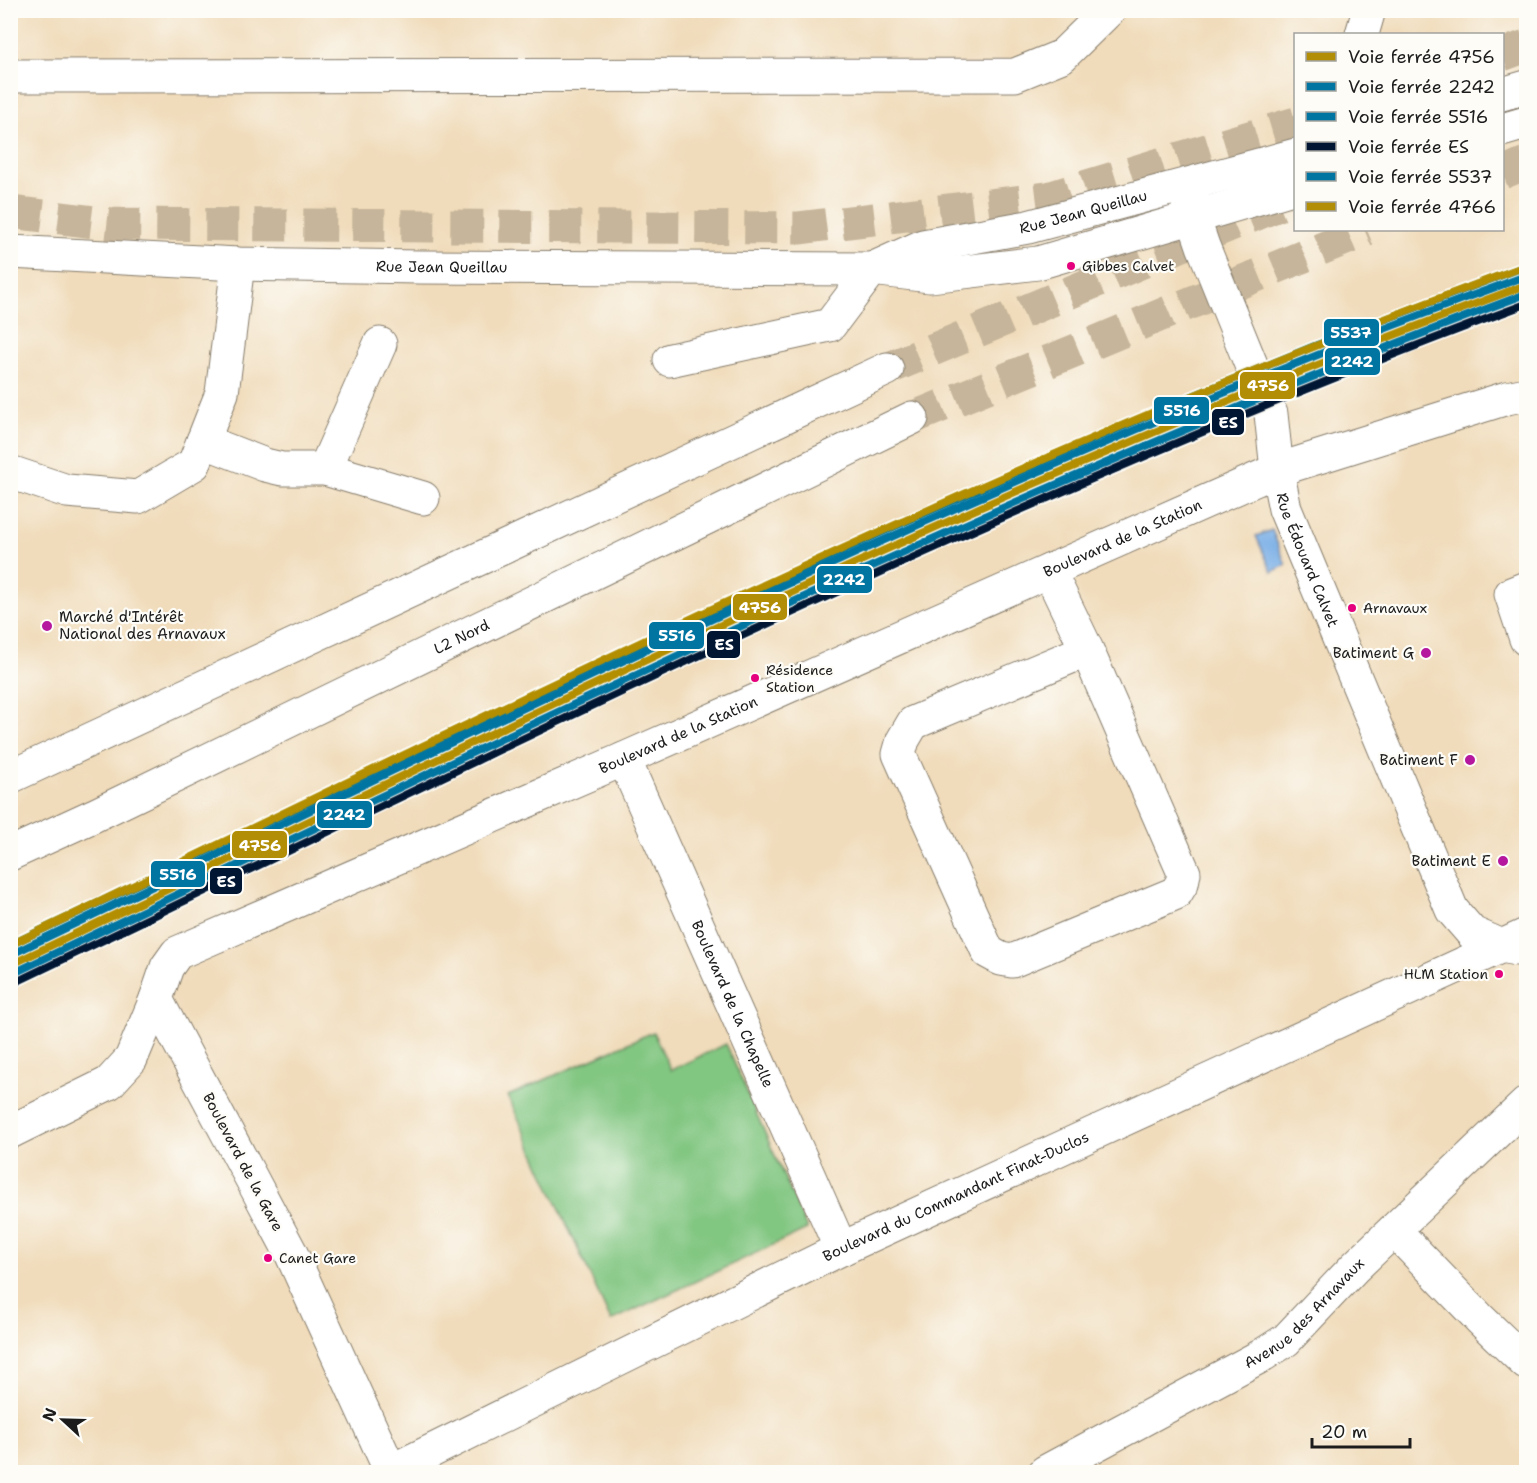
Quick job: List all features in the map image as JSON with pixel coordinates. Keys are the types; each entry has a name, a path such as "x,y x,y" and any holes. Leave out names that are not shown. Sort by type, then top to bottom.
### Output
{"main road":[{"path":"10,76 1014,75 1062,56 1109,10"},
{"path":"1362,33 1370,10"},
{"path":"1504,94 1527,87"},
{"path":"1504,130 1527,123"},
{"name":"Rue Jean Queillau","path":"872,269 923,246 1028,227 1294,156"},
{"name":"Rue Édouard Calvet","path":"1183,185 1203,246 1270,414 1276,470 1285,509 1452,910 1472,933 1518,944"},
{"name":"Rue Jean Queillau","path":"10,252 238,264 872,269 930,276 1038,262 1294,188"},
{"path":"10,472 67,490 138,497 194,464 222,393 238,264"},
{"path":"670,360 830,325 872,269"},
{"path":"325,469 380,344"},
{"path":"10,777 887,369"},
{"path":"1276,470 1507,398 1527,394"},
{"name":"L2 Nord","path":"10,854 912,418"},
{"path":"203,441 265,465 282,469 325,469 423,498"},
{"name":"Boulevard de la Station","path":"156,999 167,967 177,953 624,759 1276,470"},
{"path":"1049,571 1086,651 1184,873 1182,883 1176,893 1012,961 1001,960 988,952 899,754 903,740 913,723 1086,651"},
{"path":"1527,588 1510,594 1527,639"},
{"name":"Boulevard de la Chapelle","path":"624,759 841,1249"},
{"name":"Boulevard du Commandant Finat-Duclos","path":"391,1472 841,1249 1518,944"},
{"path":"10,1132 109,1083 131,1059 156,999"},
{"name":"Boulevard de la Gare","path":"156,999 291,1253 391,1472"},
{"name":"Avenue des Arnavaux","path":"1045,1473 1261,1356 1286,1340 1355,1267 1527,1104"},
{"path":"1394,1230 1481,1320 1527,1363"}],"green space":[{"path":"653,1032 671,1070 726,1044 807,1229 611,1321 508,1096"}],"water":[{"path":"1272,530 1286,565 1272,572 1256,536"}],"tunnel":[{"path":"1504,54 1526,46"},
{"path":"1504,111 1526,102"},
{"path":"10,212 112,224 799,228 1048,198 1294,124"},
{"path":"1504,172 1526,163"},
{"path":"887,369 1283,203"},
{"path":"912,418 1365,231"}],"rail line":[{"name":"5537","path":"10,945 607,660 895,526 1195,395 1317,345 1526,266"},
{"name":"4766","path":"10,945 622,651 930,509 1241,376 1520,268"},
{"name":"5516","path":"10,955 622,661 931,519 1243,385 1523,277"},
{"name":"4756","path":"10,965 624,670 933,528 1246,394 1526,285"},
{"name":"2242","path":"14,973 575,704 951,531 1141,448 1333,369 1526,294"},
{"name":"ES","path":"18,981 577,713 953,540 1142,457 1333,378 1526,304"}],"place":[{"name":"Gibbes Calvet","path":"1071,266"},
{"name":"Arnavaux","path":"1352,608"},
{"name":"Marché d'Intérêt National des Arnavaux","path":"47,626"},
{"name":"Batiment G","path":"1426,653"},
{"name":"Résidence Station","path":"755,678"},
{"name":"Batiment F","path":"1470,760"},
{"name":"Batiment E","path":"1503,861"},
{"name":"HLM Station","path":"1499,974"},
{"name":"Canet Gare","path":"268,1258"}]}
